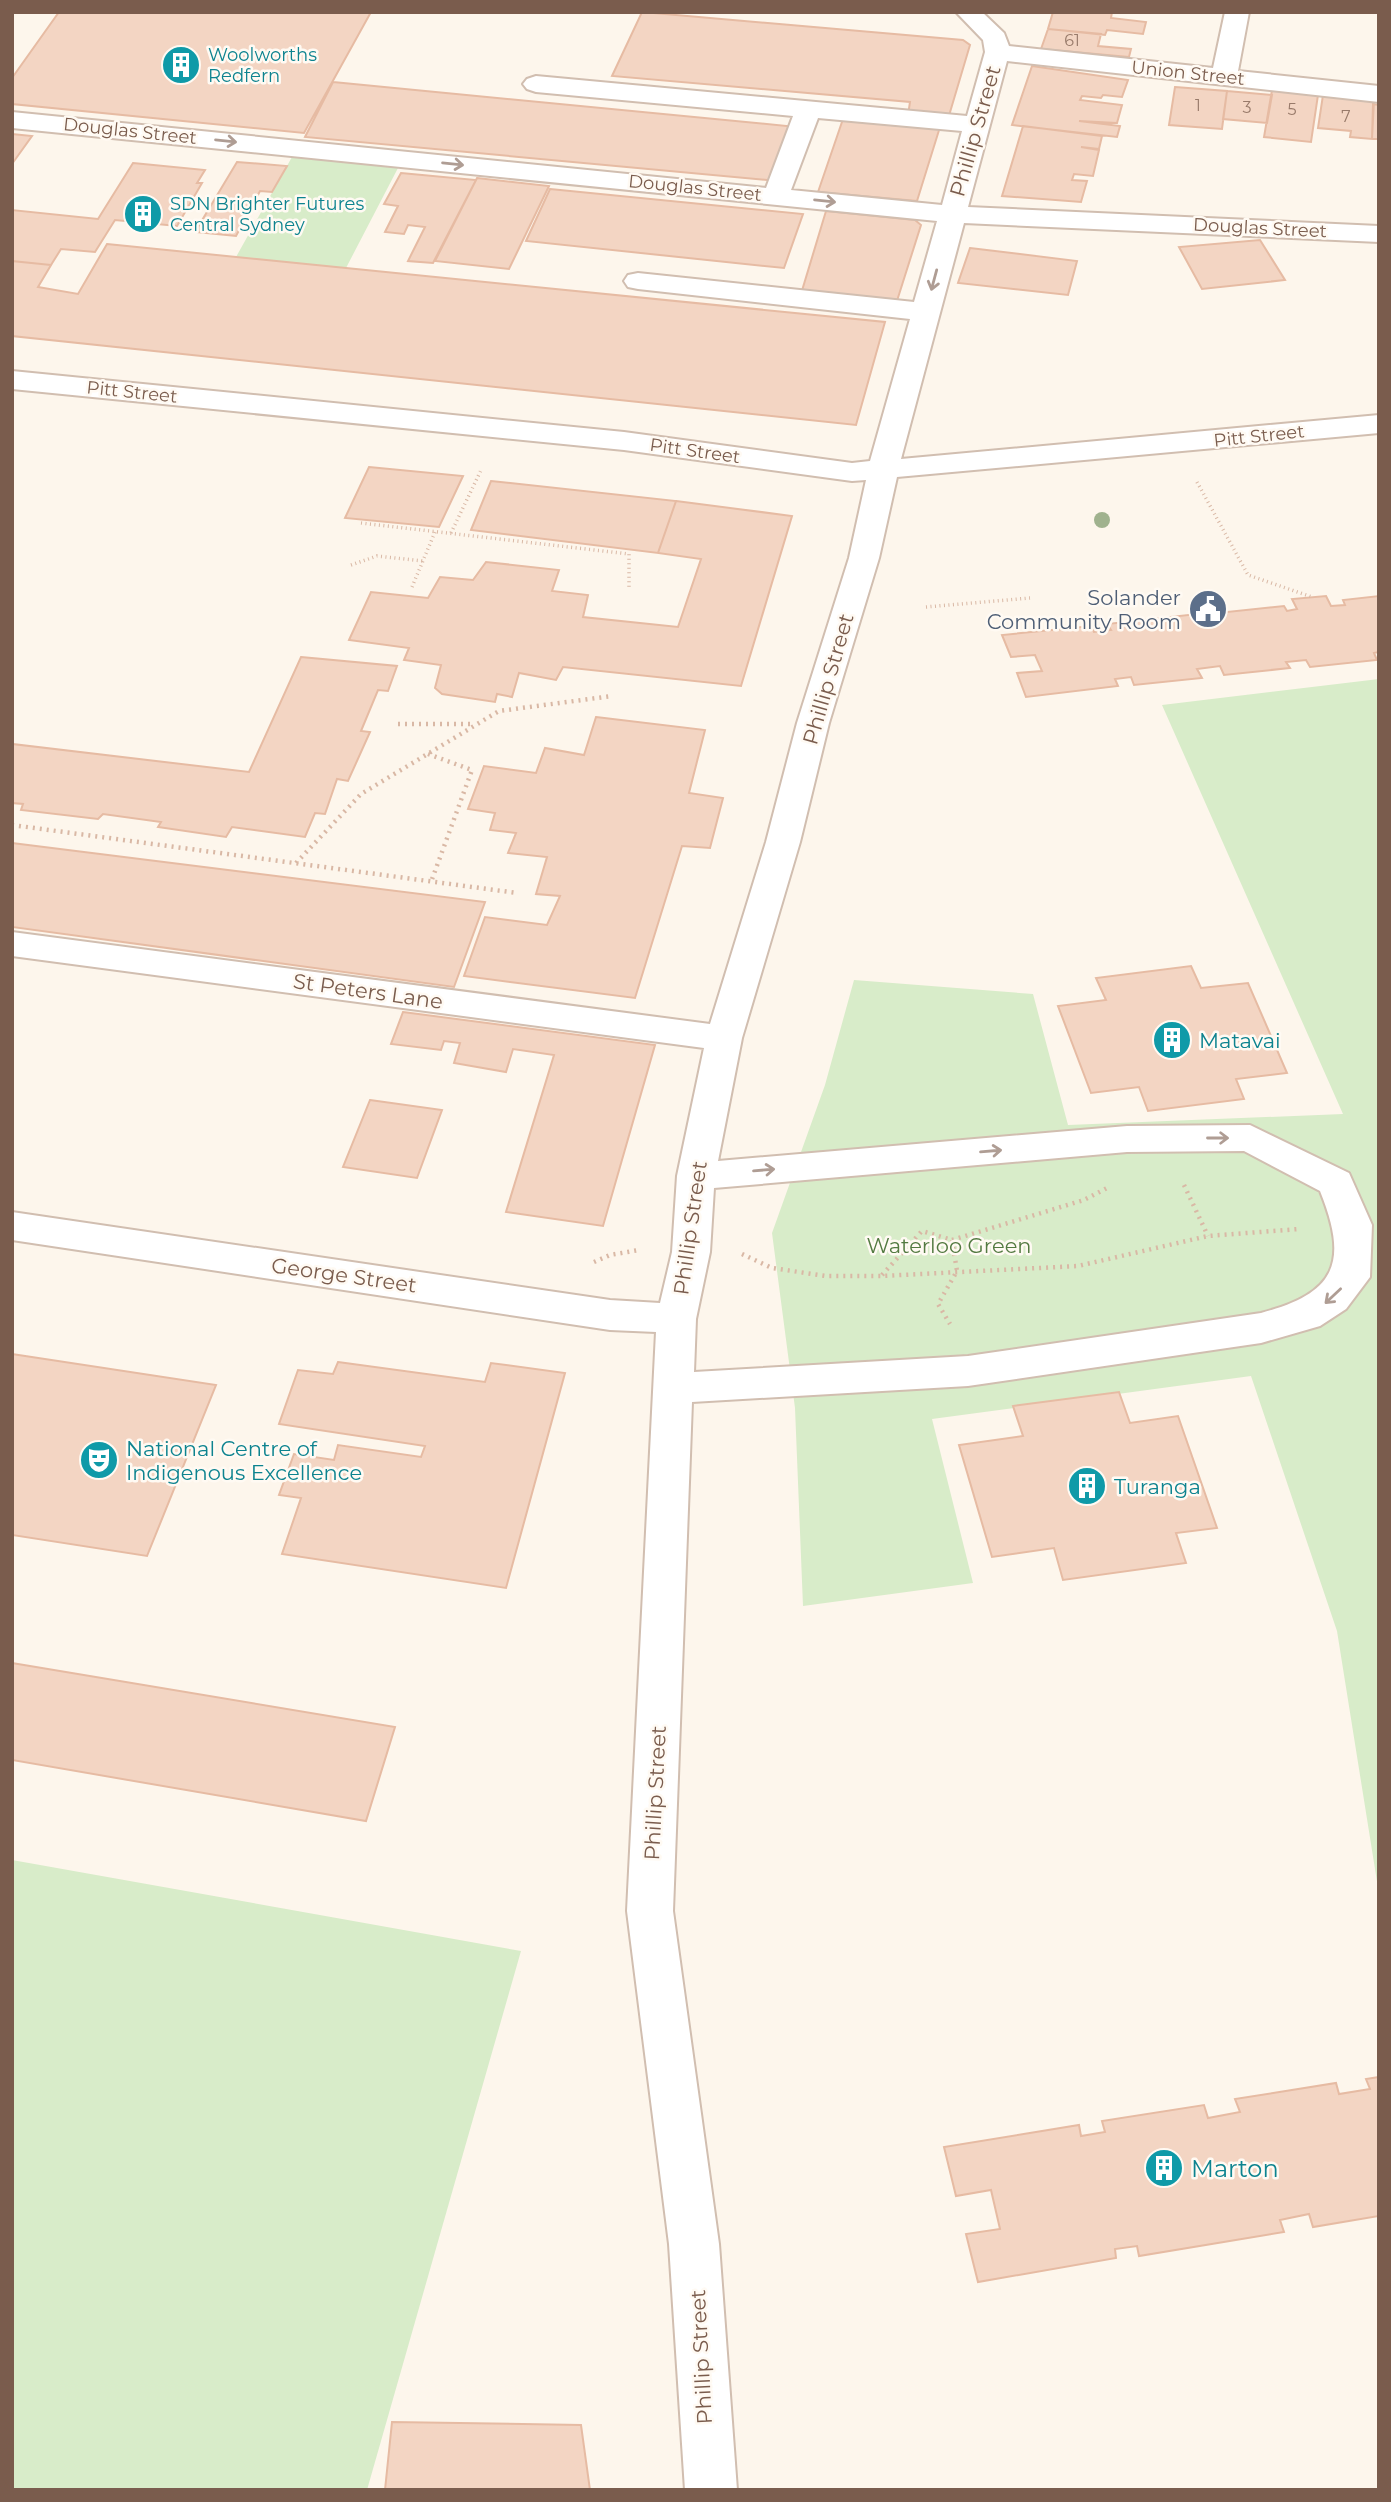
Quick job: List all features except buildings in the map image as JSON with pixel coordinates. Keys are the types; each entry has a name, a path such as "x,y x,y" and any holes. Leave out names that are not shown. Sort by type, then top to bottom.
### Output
{"street":[{"name":"Phillip Street","path":"711,2490 707,2465 694,2245 650,1912 676,1319 695,1220 696,1176 724,1038 783,842 813,723 864,558 883,472 951,214 998,52 995,38 968,12"},
{"path":"1224,78 1237,12"},
{"name":"Union Street","path":"998,52 1379,94"},
{"path":"536,84 978,125"},
{"path":"776,196 808,110"},
{"name":"Douglas Street","path":"12,120 951,214 1379,234"},
{"path":"638,281 926,312"},
{"name":"Pitt Street","path":"12,380 624,441 820,470 883,472 1379,424"},
{"name":"St Peters Lane","path":"12,944 724,1038"},
{"path":"674,1388 968,1371 1261,1328 1306,1316 1332,1299 1351,1277 1353,1225 1336,1184 1250,1138 1127,1139 696,1176"},
{"name":"George Street","path":"12,1226 610,1315 676,1319"}],"path":[{"path":"451,533 500,429"},
{"path":"1195,478 1248,575 1312,597"},
{"path":"361,523 629,554 629,590"},
{"path":"412,587 435,531"},
{"path":"351,565 377,556 423,561"},
{"path":"926,607 1030,598"},
{"path":"295,863 361,794 499,710 612,696"},
{"path":"398,724 476,724"},
{"path":"428,754 472,770 431,881"},
{"path":"12,825 517,893"},
{"path":"1182,1181 1208,1236"},
{"path":"882,1276 922,1231 952,1240 1084,1200 1113,1185"},
{"path":"744,1255 772,1268 826,1276 882,1276 1077,1266 1208,1236 1353,1225"},
{"path":"952,1240 957,1271 938,1304 964,1346 968,1371"}],"green space":[{"path":"292,157 398,168 346,268 236,257"},
{"name":"Waterloo Green","path":"1379,679 1379,1894 1337,1631 1251,1376 932,1419 973,1583 803,1606 795,1408 772,1233 825,1085 854,980 1033,994 1068,1125 1343,1114 1162,705"},
{"path":"12,1860 521,1951 367,2490 12,2490"}],"place":[{"name":"Woolworths Redfern","path":"181,65"},
{"name":"SDN Brighter Futures Central Sydney","path":"143,214"},
{"name":"Solander Community Room","path":"1208,609"},
{"name":"Matavai","path":"1172,1040"},
{"name":"National Centre of Indigenous Excellence","path":"99,1460"},
{"name":"Turanga","path":"1087,1486"},
{"name":"Marton","path":"1164,2168"}]}
